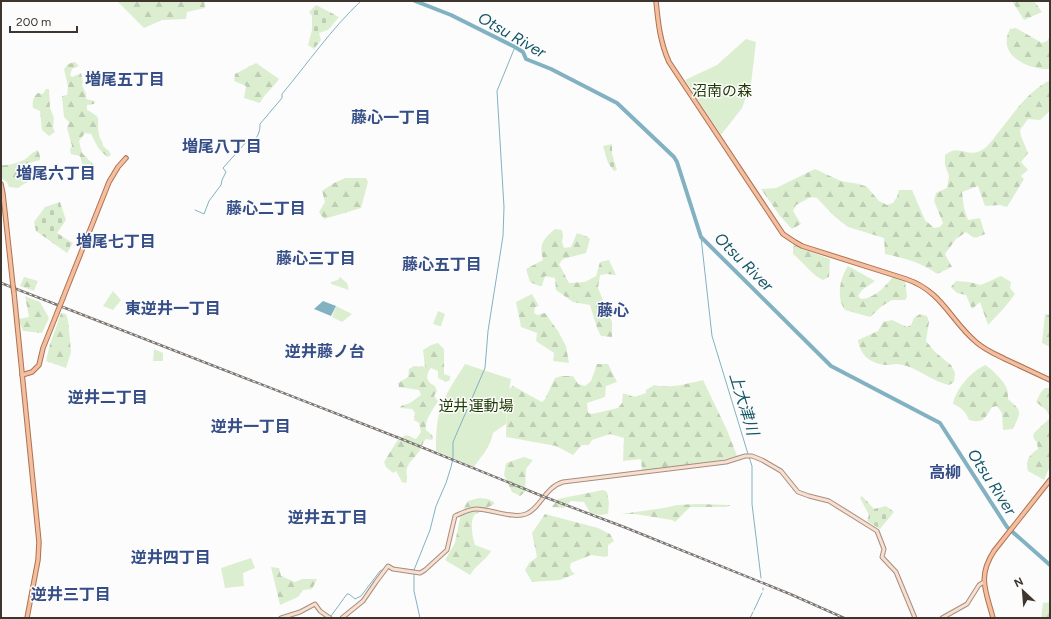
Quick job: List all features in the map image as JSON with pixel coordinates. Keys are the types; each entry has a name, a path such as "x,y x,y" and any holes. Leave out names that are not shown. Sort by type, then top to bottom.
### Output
{"main road":[{"path":"656,1 661,43 669,62 784,234 802,246 906,278 919,284 934,294 969,336 980,346 1050,380"},
{"path":"22,375 32,372 39,365 43,348 109,182 118,167 126,158"},
{"path":"1,184 4,194 39,546 38,560 27,618"},
{"path":"342,618 363,602 388,566 393,569 420,573 425,570 447,550 455,516 469,510 478,509 522,515 531,511 556,484 563,482 726,462 745,456 757,457 781,472 798,492 829,501 877,531 884,549 882,557 896,572 915,618"},
{"path":"994,618 983,578 987,563 1012,527 1050,480"},
{"path":"942,618 965,606 979,585 984,582"},
{"path":"281,618 300,612 315,604 320,611 330,618"}],"green space":[{"path":"117,1 204,1 205,8 187,12 186,19 162,20 144,28"},
{"path":"1012,1 1034,1 1042,12 1024,20"},
{"path":"316,5 339,17 328,30 319,33 321,40 314,49 308,45 312,30 312,16 309,12"},
{"path":"1016,28 1042,43 1047,41 1050,36 1050,69 1041,69 1024,64 1016,59 1011,53 1007,46 1007,38 1010,29"},
{"name":"沼南の森","path":"746,39 756,42 751,84 742,108 721,135 685,80 717,65"},
{"path":"75,62 79,66 72,69 70,75 72,77 81,73 83,82 82,85 86,94 86,99 95,101 94,104 87,105 87,110 96,115 103,146 111,155 108,157 104,154 98,147 91,134 85,133 79,141 82,153 95,166 95,170 89,170 83,167 80,156 71,154 70,150 72,146 67,128 69,122 64,117 62,96 67,95 68,86 64,69 68,64"},
{"path":"256,63 279,79 260,103 244,98 246,86 234,81 235,74"},
{"path":"1050,80 1050,111 1040,120 1028,119 1020,130 1028,153 1021,162 1028,170 1021,176 1024,179 1007,207 1000,205 985,206 978,186 962,192 964,208 968,220 980,218 985,234 975,238 966,232 956,239 945,254 952,267 937,274 919,263 885,254 884,238 848,227 834,216 817,198 811,197 796,205 793,211 801,224 792,229 780,216 761,189 776,188 815,169 841,181 867,187 879,201 887,205 893,203 899,190 912,190 925,220 934,228 940,227 943,223 934,201 936,193 947,188 949,176 945,165 945,155 955,150 974,153 985,148 1029,95"},
{"path":"46,89 49,89 50,108 54,118 53,128 55,132 49,136 42,130 40,111 33,108 33,100 35,96 38,93 43,94"},
{"path":"612,144 612,154 617,170 614,171 608,163 603,146"},
{"path":"38,150 40,160 25,164 16,169 17,174 21,175 28,181 18,188 9,187 7,182 1,178 1,165 9,165 22,161"},
{"path":"345,178 366,178 368,182 361,208 324,219 319,212 325,202 322,191"},
{"path":"60,202 66,220 57,233 73,243 67,253 36,231 34,222 45,207"},
{"path":"555,229 562,230 562,242 564,248 571,247 577,233 590,239 586,253 563,259 559,264 569,283 585,282 596,276 600,262 609,260 616,275 600,275 598,288 612,322 612,337 601,336 590,305 573,302 556,290 555,278 545,276 542,286 530,282 526,269 543,260 541,250 544,240"},
{"path":"793,245 830,259 829,277 823,280 812,272 793,254"},
{"path":"848,266 875,281 862,290 858,296 861,299 875,294 887,284 893,276 905,281 907,297 905,300 892,300 882,306 870,317 845,310 842,305 840,288 843,276"},
{"path":"1001,276 1011,282 1010,288 1015,294 988,325 980,302 972,309 966,295 957,293 951,287 956,281 981,285"},
{"path":"24,277 38,281 34,291 20,286"},
{"path":"340,277 347,283 349,290 331,284 331,282 338,280"},
{"path":"113,291 121,300 113,310 103,306"},
{"path":"532,294 539,306 535,307 534,313 537,315 545,313 558,331 566,346 569,363 553,361 554,353 536,341 537,333 521,327 516,302"},
{"path":"25,296 40,302 49,318 42,333 23,331 18,319 29,317"},
{"path":"336,306 352,314 342,322 332,317"},
{"path":"438,311 445,314 441,326 433,324"},
{"path":"61,313 66,314 68,320 71,352 66,368 46,361 50,344"},
{"path":"920,314 927,316 929,322 926,341 935,352 951,365 955,373 954,382 949,385 904,365 886,365 874,362 865,356 860,349 858,340 878,331 883,322 892,320 907,327 911,325 914,318"},
{"path":"1045,314 1050,315 1050,347 1042,343"},
{"path":"438,343 444,349 444,374 450,376 450,380 446,382 438,378 438,371 431,368 428,373 427,378 435,386 437,391 434,396 438,401 426,423 426,430 432,435 433,438 432,440 426,439 408,465 406,483 402,482 396,471 393,473 386,467 384,462 397,441 406,435 416,439 421,432 419,423 414,420 415,413 412,409 400,408 421,395 419,390 399,387 398,383 408,377 409,369 414,366 425,367 423,350"},
{"path":"154,349 163,353 163,361 153,361"},
{"name":"逆井運動場","path":"465,364 511,379 507,400 506,424 493,433 488,447 474,467 436,451 438,419 443,401"},
{"path":"597,364 608,364 617,382 606,386 605,397 587,403 588,413 592,414 618,408 622,403 623,393 634,397 646,393 646,390 654,385 672,386 703,380 727,430 737,456 709,463 642,471 641,459 623,461 624,438 610,434 592,440 589,445 582,445 573,455 556,446 506,437 507,390 513,386 542,402 545,399 555,378 561,376 573,376 578,384 585,386 591,381"},
{"path":"985,365 1004,383 1007,390 1008,399 1018,409 1019,415 1013,429 1003,430 1002,413 997,406 992,407 981,421 974,421 969,420 963,410 953,404 957,392 965,381"},
{"path":"1045,388 1050,388 1050,416 1046,410 1036,402 1041,392"},
{"path":"1050,418 1050,466 1044,480 1028,471 1027,461 1032,453 1038,449 1037,443 1033,437 1034,433"},
{"path":"524,457 533,460 526,469 525,492 520,496 512,492 504,475 506,463"},
{"path":"603,490 607,492 609,503 608,514 600,515 590,513 584,502 571,501 564,508 552,507 558,499"},
{"path":"862,496 874,509 886,506 894,512 880,529 867,521 869,515 860,498"},
{"path":"479,498 488,499 494,502 494,504 474,515 472,526 473,537 475,545 491,551 470,575 445,560 455,543 461,513 468,501"},
{"path":"677,505 731,505 726,507 690,507 675,522 672,520 635,514 621,514"},
{"path":"545,514 598,528 610,534 614,541 608,545 608,555 606,557 591,555 571,563 570,567 572,572 575,574 560,580 532,582 525,570 529,563 537,557 532,533"},
{"path":"251,558 255,568 243,573 244,586 225,588 221,568"},
{"path":"271,567 279,568 281,576 295,582 302,579 317,579 312,589 303,590 298,597 280,605"},
{"path":"1050,602 1050,618 1041,618 1043,603"}],"water":[{"path":"323,301 336,306 331,316 314,309"}],"waterway":[{"path":"195,210 204,214 209,201 221,185 226,172 223,168 248,140 252,142 256,138 259,132 260,124 282,98 282,94 330,35 361,1"},
{"name":"Otsu River","path":"415,1 451,15 515,47 523,52 526,59 551,69 617,103 674,157 677,162 701,237 831,366 940,423 1007,527 1050,565"},
{"path":"420,618 414,591 414,570 430,530 436,506 451,467 453,458 453,442 485,368 488,331 503,236 504,207 497,91 515,47"},
{"name":"上大津川","path":"701,237 712,336 748,454"},
{"name":"上大津川","path":"749,457 752,466 752,504 761,578"},
{"path":"393,568 414,570"},
{"path":"331,616 347,594 355,599 361,596 380,571 384,569"},
{"name":"上大津川","path":"754,610 762,593"},
{"name":"上大津川","path":"750,618 753,612"}],"railway":[{"path":"1,283 624,527 790,594 844,618"}],"district":[{"name":"増尾五丁目","path":"125,79"},
{"name":"藤心一丁目","path":"391,117"},
{"name":"増尾八丁目","path":"222,146"},
{"name":"増尾六丁目","path":"56,173"},
{"name":"藤心二丁目","path":"266,208"},
{"name":"増尾七丁目","path":"116,241"},
{"name":"藤心三丁目","path":"316,258"},
{"name":"藤心五丁目","path":"442,264"},
{"name":"東逆井一丁目","path":"173,308"},
{"name":"藤心","path":"613,310"},
{"name":"逆井藤ノ台","path":"325,351"},
{"name":"逆井二丁目","path":"108,397"},
{"name":"逆井一丁目","path":"251,426"},
{"name":"高柳","path":"945,472"},
{"name":"逆井五丁目","path":"328,517"},
{"name":"逆井四丁目","path":"171,557"},
{"name":"逆井三丁目","path":"71,594"}]}
